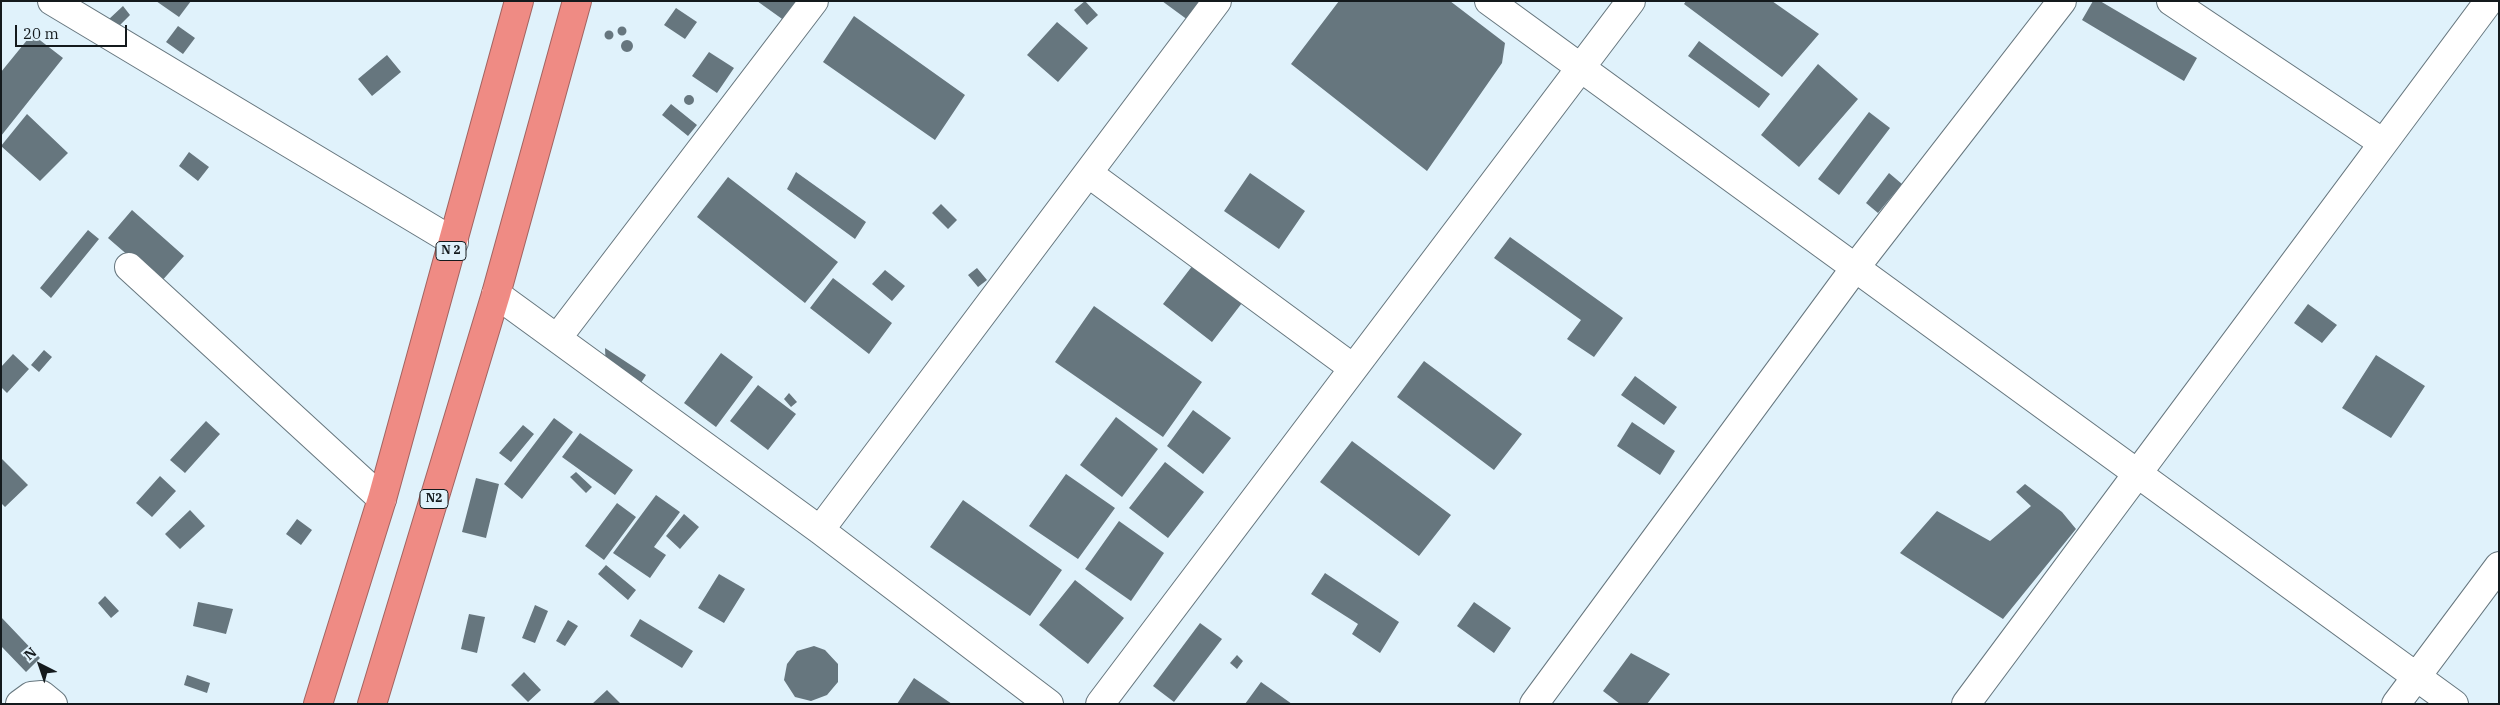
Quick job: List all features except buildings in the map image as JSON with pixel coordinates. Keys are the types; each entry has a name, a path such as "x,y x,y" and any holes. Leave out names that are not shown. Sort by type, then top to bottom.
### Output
{"highway":[{"name":"N 2","path":"382,499 454,242 518,1"},
{"path":"496,294 576,1"},
{"name":"N2","path":"372,704 496,294"},
{"path":"318,704 382,499"}],"street":[{"path":"52,1 454,242"},
{"path":"558,337 814,1"},
{"path":"820,530 1217,1"},
{"path":"1489,1 2454,704"},
{"path":"1100,704 1631,1"},
{"path":"1534,704 1855,268 2062,1"},
{"path":"2170,1 2383,143"},
{"path":"1966,704 2489,1"},
{"path":"1088,173 1353,368"},
{"path":"129,267 382,499"},
{"path":"496,294 558,337 820,530 1048,704"},
{"path":"2396,704 2499,566"},
{"path":"20,704 31,696 42,695 52,704"}]}
